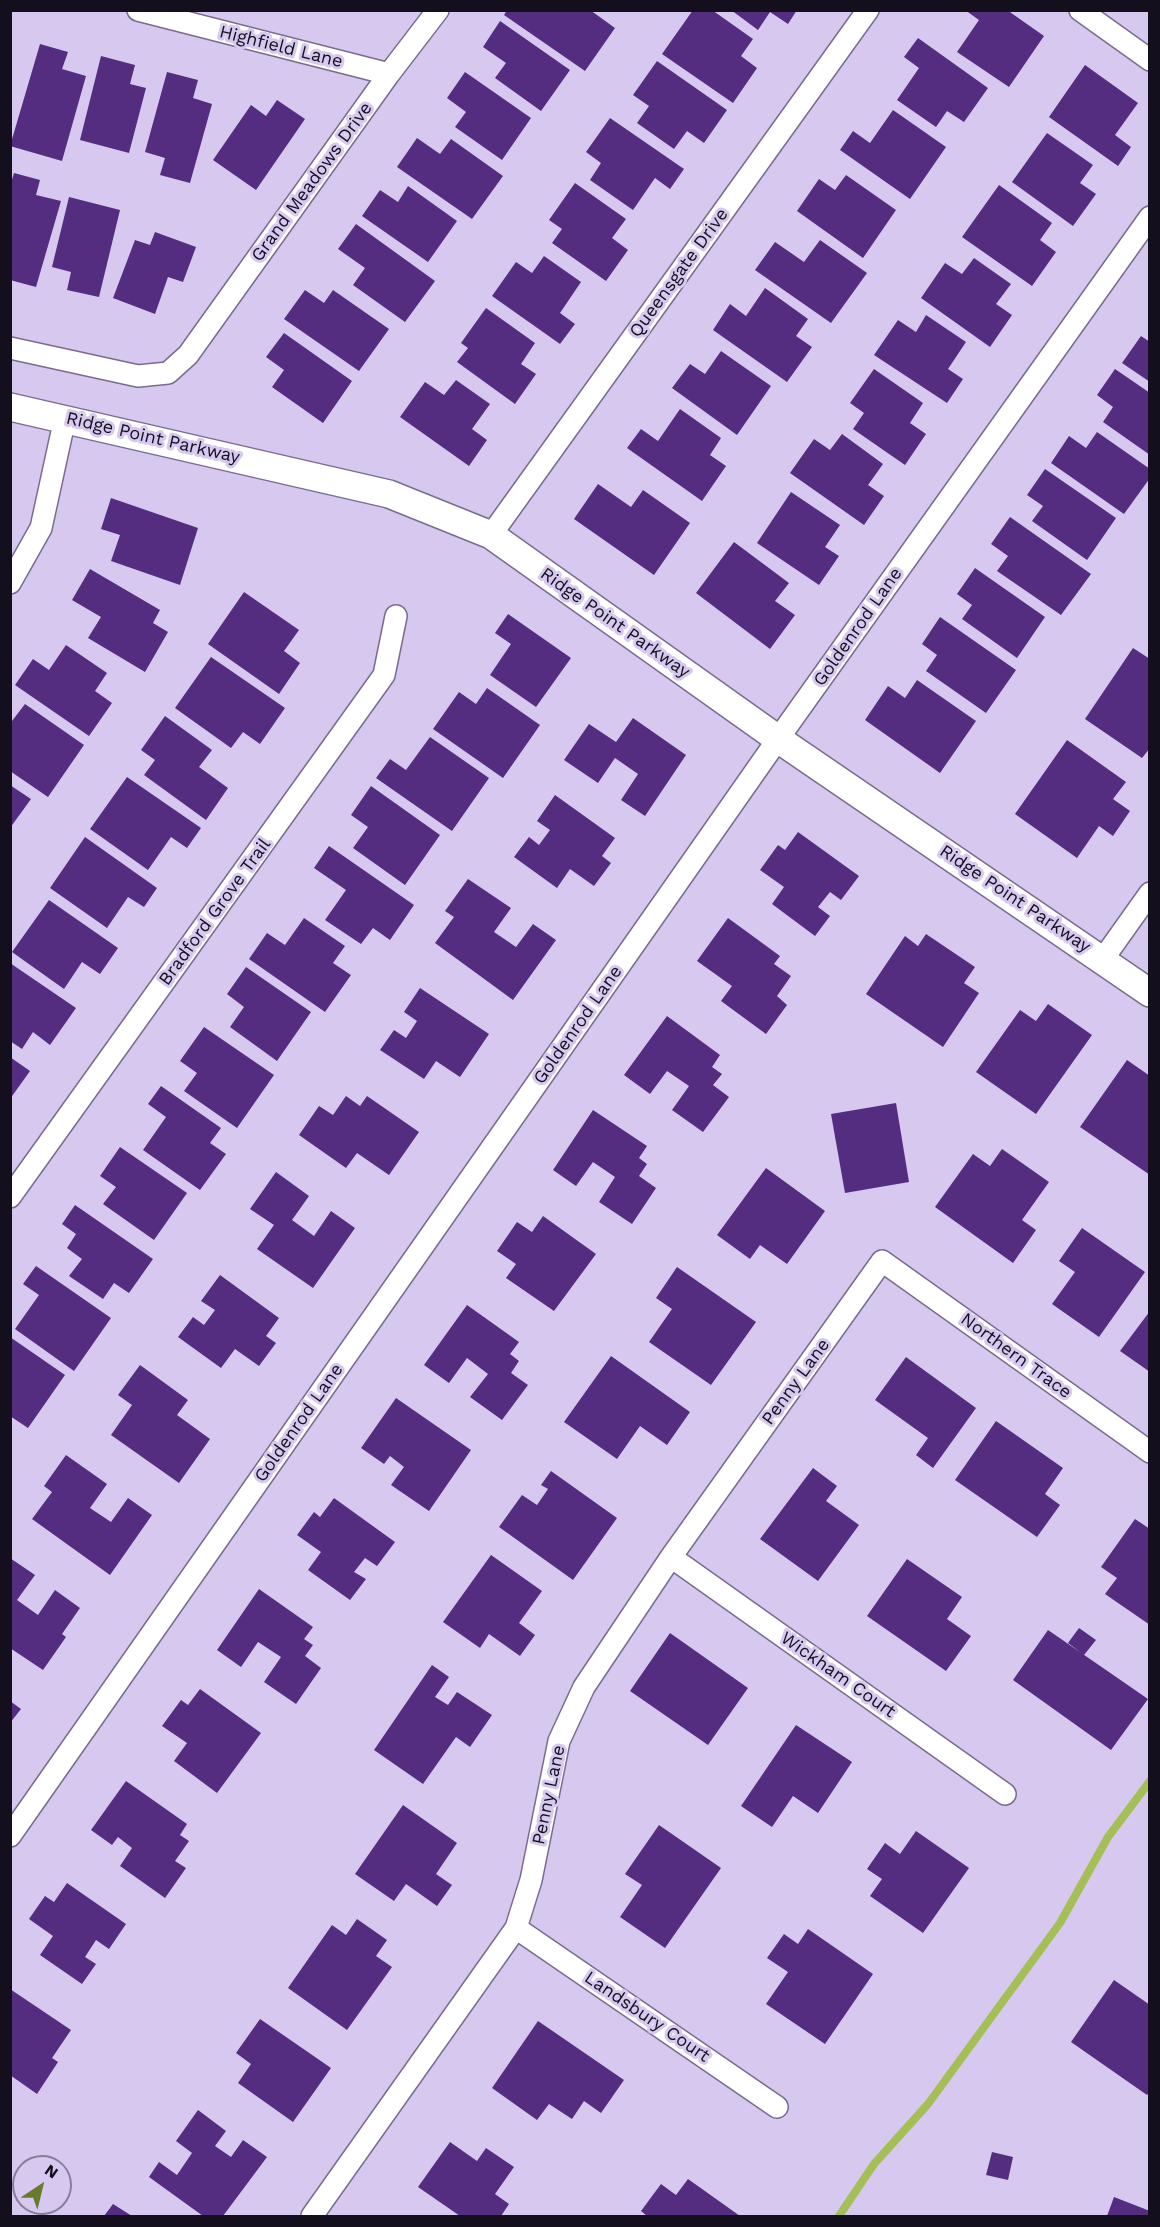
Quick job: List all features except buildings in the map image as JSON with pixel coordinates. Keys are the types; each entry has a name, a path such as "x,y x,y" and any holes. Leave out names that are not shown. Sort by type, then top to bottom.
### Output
{"street":[{"name":"Highfield Lane","path":"138,10 389,74"},
{"name":"Grand Meadows Drive","path":"10,348 138,376 168,373 188,355 389,74 438,10"},
{"name":"Queensgate Drive","path":"491,535 868,10"},
{"path":"1080,10 1149,60"},
{"name":"Goldenrod Lane","path":"10,1836 778,739 1149,217"},
{"name":"Ridge Point Parkway","path":"10,407 389,494 491,535 778,739 1103,959 1149,993"},
{"path":"10,583 41,528 65,418"},
{"name":"Bradford Grove Trail","path":"13,1188 384,675 396,616"},
{"path":"1103,959 1149,893"},
{"name":"Northern Trace","path":"882,1261 1149,1452"},
{"name":"Penny Lane","path":"312,2217 516,1928 531,1880 559,1741 584,1687 670,1557 882,1261"},
{"name":"Wickham Court","path":"670,1557 1005,1794"},
{"name":"Landsbury Court","path":"516,1928 777,2107"}],"waterway":[{"path":"839,2216 874,2164 928,2104 1060,1923 1108,1837 1150,1781"}]}
